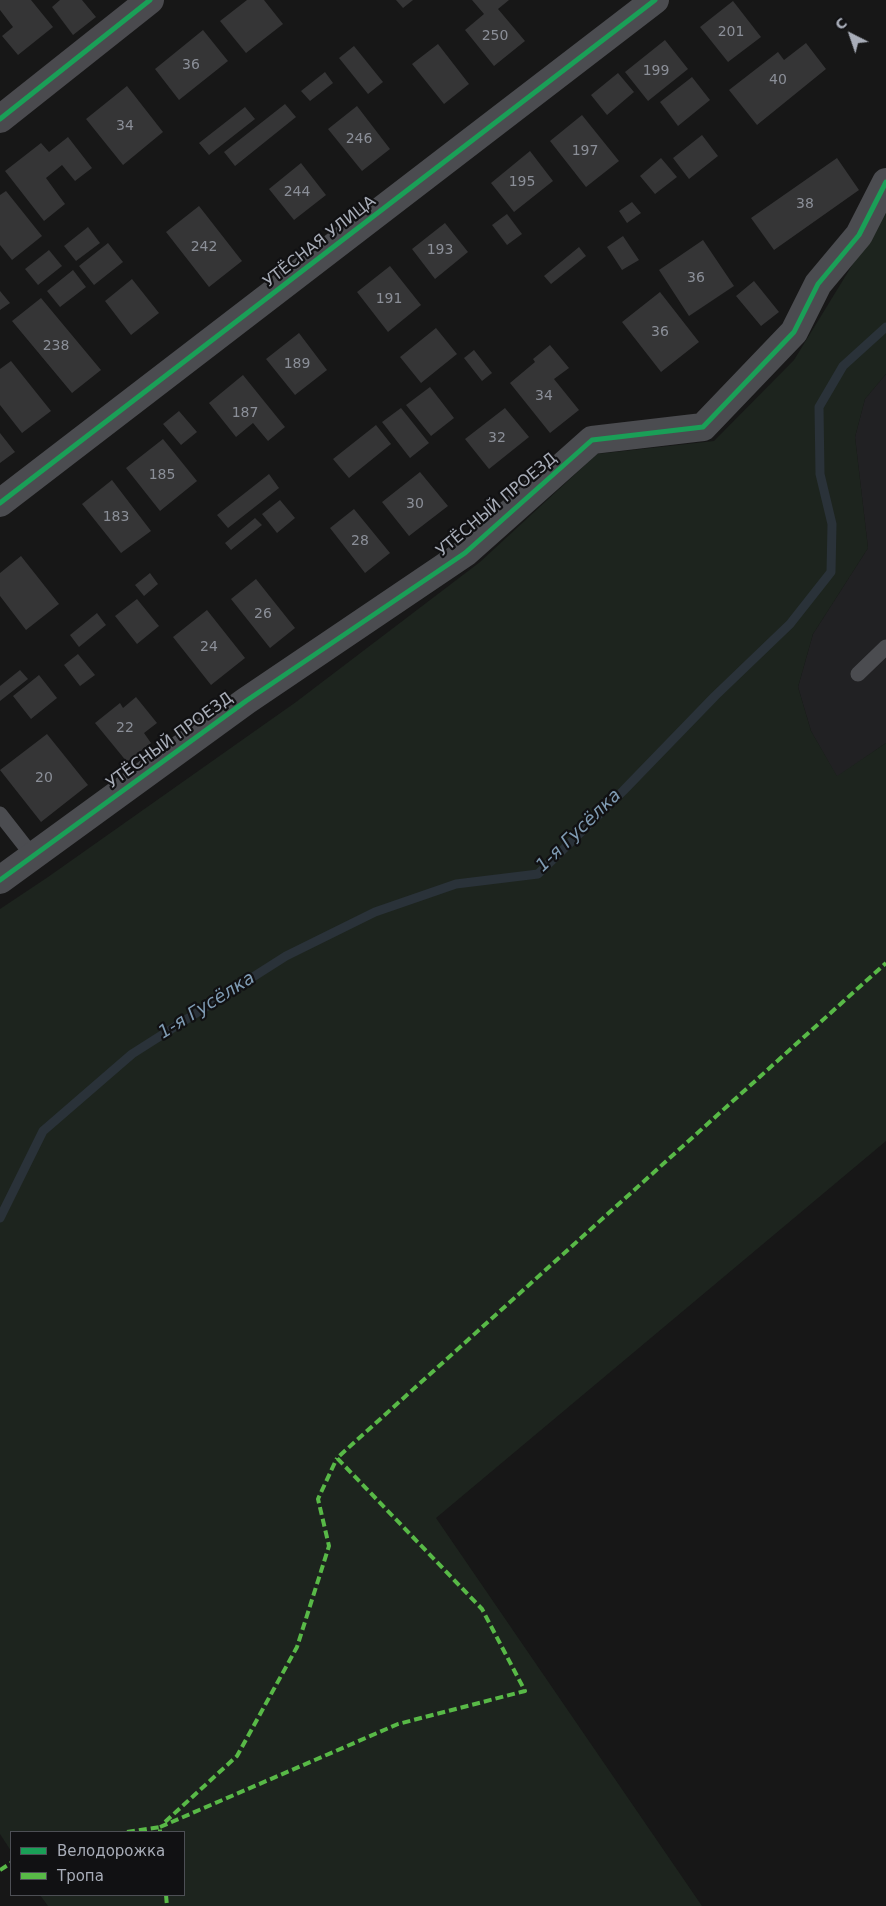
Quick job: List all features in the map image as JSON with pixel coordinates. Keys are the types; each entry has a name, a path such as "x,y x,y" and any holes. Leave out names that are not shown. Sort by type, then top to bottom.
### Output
{"street":[{"path":"0,119 150,0"},
{"name":"УТЁСНАЯ УЛИЦА","path":"0,503 655,0"},
{"name":"УТЁСНЫЙ ПРОЕЗД","path":"0,880 246,701 465,553 592,440 703,427 794,332 818,284 859,235 886,182"}],"lane":[{"path":"858,674 886,648"},
{"path":"0,814 32,855"}],"shaded area":[{"path":"886,203 886,374 865,399 855,437 868,548 813,634 798,687 811,731 837,776 886,743 886,1141 436,1518 702,1906 48,1906 41,1896 185,1896 185,1831 10,1831 10,1849 0,1834 0,909 296,702 480,562 597,454 714,441 794,360 867,241"},
{"path":"886,374 886,743 837,777 811,731 798,687 813,634 868,548 855,437 865,399"}],"building":[{"path":"0,0 31,0 53,27 18,55 2,36 13,27 0,10"},
{"path":"60,0 82,0 96,17 73,35 52,7"},
{"path":"247,0 264,0 283,24 246,53 220,21"},
{"path":"396,0 413,0 403,8"},
{"path":"472,0 509,0 498,9 525,41 494,66 465,30 484,14"},
{"path":"733,1 761,37 728,62 700,27"},
{"path":"203,30 228,61 179,100 155,69"},
{"path":"665,40 688,69 648,101 625,72"},
{"path":"806,43 826,69 757,125 729,90 778,52 784,60"},
{"path":"438,44 469,84 444,104 412,64"},
{"path":"354,46 383,82 368,94 339,58"},
{"path":"325,72 333,83 310,101 301,91"},
{"path":"618,73 634,92 607,115 591,95"},
{"path":"692,77 710,100 678,126 660,102"},
{"path":"127,86 163,132 123,165 86,119"},
{"path":"285,104 296,117 235,166 224,152"},
{"path":"357,106 390,149 362,171 328,129"},
{"path":"245,107 255,119 209,155 199,143"},
{"path":"582,115 619,161 586,187 550,141"},
{"path":"702,135 718,156 689,179 673,158"},
{"path":"68,137 92,168 75,181 62,165 46,178 65,204 44,221 5,171 41,143 49,152"},
{"path":"530,151 553,181 514,212 491,183"},
{"path":"661,158 677,177 655,194 640,176"},
{"path":"837,158 859,190 774,250 751,218"},
{"path":"301,163 326,195 294,220 269,189"},
{"path":"6,191 42,236 12,260 0,245 0,195"},
{"path":"632,202 641,213 627,223 619,211"},
{"path":"199,206 242,261 209,287 166,232"},
{"path":"507,214 522,234 507,245 492,225"},
{"path":"445,223 468,252 435,279 412,249"},
{"path":"88,227 100,243 76,261 64,246"},
{"path":"623,236 639,260 622,270 607,247"},
{"path":"703,240 734,286 689,316 659,270"},
{"path":"108,243 123,262 94,285 79,266"},
{"path":"579,247 586,256 551,284 544,276"},
{"path":"49,250 62,266 38,285 25,269"},
{"path":"390,266 421,305 388,332 357,292"},
{"path":"73,270 86,287 60,307 47,291"},
{"path":"132,279 159,313 131,335 105,301"},
{"path":"754,281 779,312 761,326 736,296"},
{"path":"0,291 10,303 0,310"},
{"path":"660,292 699,342 661,372 622,322"},
{"path":"41,298 101,370 72,393 12,321"},
{"path":"436,328 457,354 421,383 400,357"},
{"path":"299,333 327,370 295,395 266,359"},
{"path":"550,345 569,368 554,379 579,410 550,433 510,383 535,362 533,359"},
{"path":"474,350 492,373 482,381 464,358"},
{"path":"11,361 51,411 22,433 0,405 0,369"},
{"path":"243,375 285,427 268,441 253,423 236,437 209,403"},
{"path":"430,387 454,418 431,436 406,405"},
{"path":"401,408 429,443 410,458 382,422"},
{"path":"505,408 529,437 489,469 465,439"},
{"path":"179,411 197,432 181,445 163,424"},
{"path":"376,425 391,444 349,478 333,459"},
{"path":"0,433 15,452 0,463"},
{"path":"163,439 197,481 160,511 126,468"},
{"path":"420,472 448,506 409,536 382,502"},
{"path":"269,474 279,488 228,528 217,515"},
{"path":"112,480 151,531 121,553 82,504"},
{"path":"280,500 295,518 277,533 262,514"},
{"path":"354,509 390,553 365,573 330,528"},
{"path":"255,518 262,525 231,550 225,543"},
{"path":"21,556 59,604 26,630 0,596 0,573"},
{"path":"150,573 158,584 144,596 135,585"},
{"path":"256,579 295,628 270,648 231,599"},
{"path":"137,599 159,626 137,644 115,616"},
{"path":"207,610 245,658 211,685 173,637"},
{"path":"97,613 106,625 79,647 70,635"},
{"path":"78,654 95,675 80,686 64,665"},
{"path":"20,670 28,679 0,701 0,686"},
{"path":"39,675 57,698 31,719 13,696"},
{"path":"136,697 157,723 144,733 151,743 127,762 95,723 120,703 123,708"},
{"path":"47,734 88,785 41,822 0,770"}],"waterway":[{"name":"1-я Гусёлка","path":"0,1218 43,1131 132,1054 286,956 375,912 456,884 538,874 623,791 715,696 790,624 831,572 832,524 820,474 819,407 843,366 886,327"}],"marked path":[{"path":"160,1827 398,1724 525,1691 482,1609 337,1458 886,963"},
{"path":"165,1822 237,1756 297,1647 329,1546 318,1499 337,1458"},
{"path":"134,1831 160,1827 160,1831"},
{"path":"0,1870 10,1864"},
{"path":"166,1896 167,1906"}],"cycle path":[{"path":"0,119 150,0"},
{"path":"0,503 655,0"},
{"path":"0,880 246,701 465,553 592,440 703,427 794,332 818,284 859,235 886,182"}]}
